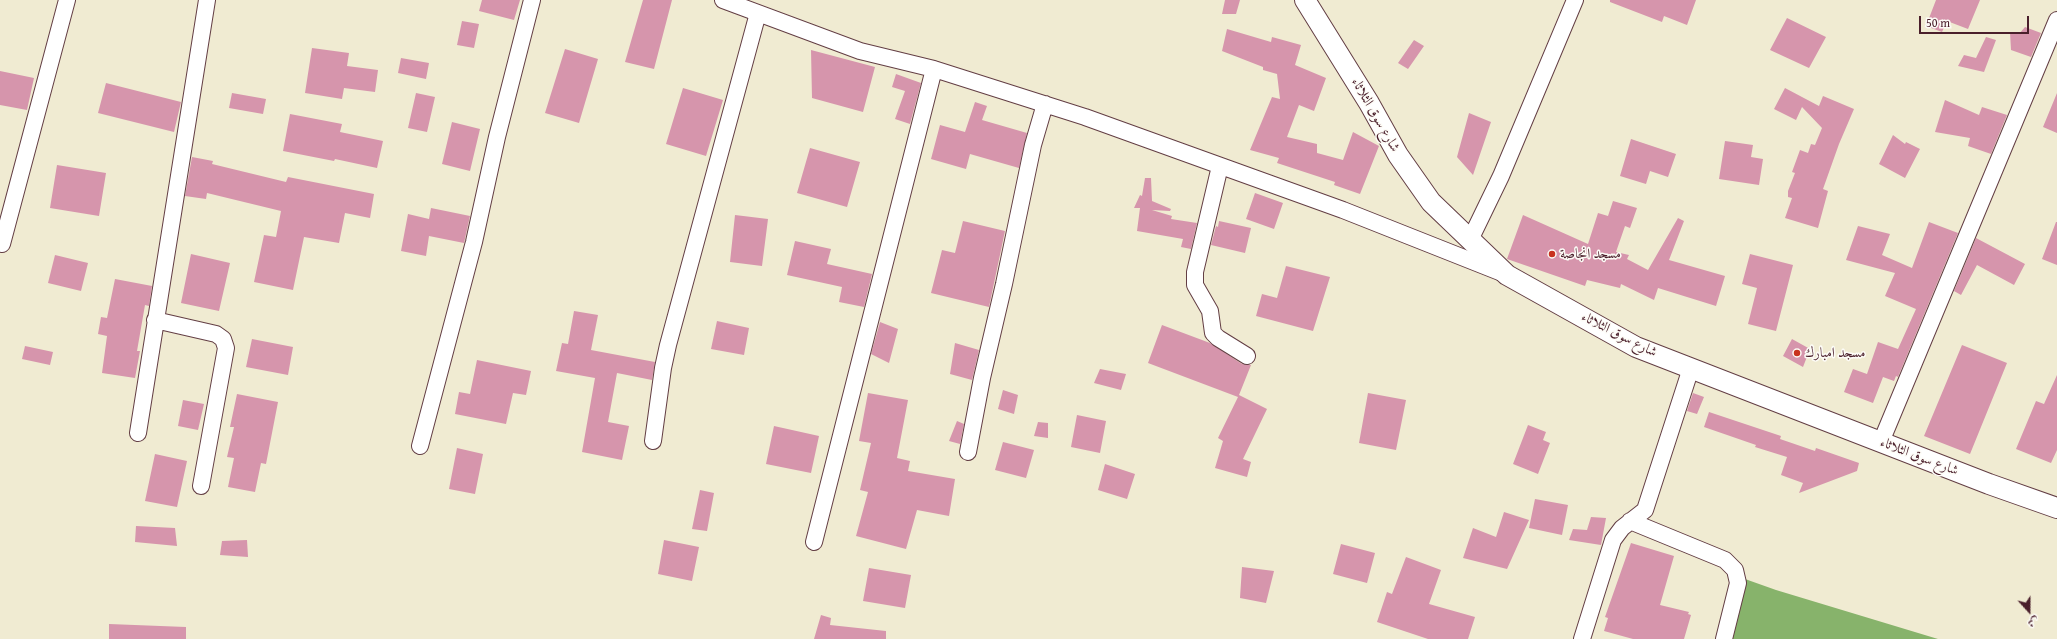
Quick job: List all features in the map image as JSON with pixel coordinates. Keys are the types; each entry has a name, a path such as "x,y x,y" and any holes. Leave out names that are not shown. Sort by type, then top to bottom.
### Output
{"street":[{"path":"2,244 66,0"},
{"path":"138,432 207,0"},
{"path":"420,446 474,242 497,137 532,0"},
{"path":"723,0 860,51 934,69 1045,104 1343,210 1507,275"},
{"name":"شارع سوق الثلاثاء","path":"1305,0 1369,103 1398,155 1431,202 1507,275 1636,347 1881,442 2057,508"},
{"path":"1470,240 1501,176 1575,0"},
{"path":"653,441 663,368 673,325 758,13"},
{"path":"1881,442 2057,20"},
{"path":"814,542 934,69"},
{"path":"968,452 982,378 1004,284 1033,145 1045,104"},
{"path":"1220,166 1195,272 1195,285 1210,311 1213,333 1218,338 1247,356"},
{"path":"155,320 216,334 223,339 226,348 201,486"},
{"path":"1582,639 1613,540 1622,528 1645,510 1691,368"},
{"path":"1630,521 1725,560 1735,570 1738,583 1724,639"}],"green space":[{"path":"1745,579 1776,590 1938,639 1732,639"}],"building":[{"path":"482,0 520,0 514,20 479,11"},
{"path":"643,0 672,0 654,69 625,62"},
{"path":"1225,0 1240,0 1236,14 1222,14"},
{"path":"1610,0 1696,0 1687,25 1664,16 1662,22 1610,2"},
{"path":"1936,0 1980,0 1968,29 1947,21 1942,32 1926,26"},
{"path":"1787,18 1826,37 1809,68 1770,50"},
{"path":"462,21 479,24 474,48 457,45"},
{"path":"2025,27 2041,33 2031,57 2011,50 2010,32 2019,34"},
{"path":"1227,29 1271,42 1272,37 1301,45 1295,65 1326,78 1314,111 1299,105 1287,137 1317,144 1317,153 1343,160 1353,132 1379,146 1360,194 1334,185 1335,182 1277,163 1279,158 1250,150 1272,97 1280,99 1277,74 1263,70 1263,67 1222,51"},
{"path":"1986,37 1996,40 1984,72 1958,66 1964,55 1976,58"},
{"path":"1414,40 1424,46 1408,69 1398,63"},
{"path":"312,48 349,53 347,66 378,70 375,92 344,88 342,99 305,93"},
{"path":"565,49 598,59 579,123 545,113"},
{"path":"811,50 875,67 863,112 812,98"},
{"path":"401,58 429,63 426,79 398,73"},
{"path":"0,71 34,78 27,110 0,105"},
{"path":"896,74 921,83 910,124 895,119 905,91 892,87"},
{"path":"106,83 181,102 174,132 98,113"},
{"path":"683,88 723,100 706,156 666,144"},
{"path":"1785,88 1819,106 1823,96 1854,109 1839,144 1823,189 1828,191 1818,228 1785,218 1792,198 1788,197 1788,191 1795,173 1792,172 1800,150 1808,153 1811,144 1815,145 1822,128 1802,107 1796,120 1774,109"},
{"path":"232,93 266,99 263,114 229,108"},
{"path":"416,93 435,97 427,132 408,128"},
{"path":"2057,93 2057,133 2043,127"},
{"path":"1945,100 1979,115 1982,107 2007,115 1991,154 1968,146 1970,138 1935,132"},
{"path":"975,102 987,106 982,120 1027,133 1019,168 970,154 966,169 931,159 940,125 965,132"},
{"path":"1469,113 1491,122 1473,175 1457,157"},
{"path":"290,114 342,124 340,132 383,141 377,168 335,159 334,161 283,151"},
{"path":"452,122 480,129 470,171 442,164"},
{"path":"1893,135 1905,144 1906,142 1920,149 1905,178 1879,164"},
{"path":"1631,139 1676,154 1668,177 1650,171 1646,184 1620,176"},
{"path":"1725,141 1753,145 1751,157 1763,159 1759,185 1719,179"},
{"path":"810,148 860,162 847,207 797,193"},
{"path":"192,157 213,161 212,164 286,182 288,177 374,194 370,218 345,213 339,243 304,237 293,290 254,282 264,235 276,237 281,211 207,193 206,199 185,196"},
{"path":"57,165 106,173 99,216 50,208"},
{"path":"1145,178 1151,178 1152,201 1171,209 1170,211 1152,210 1172,216 1171,219 1197,223 1191,249 1181,247 1183,239 1137,231 1140,208 1134,208 1140,195 1142,196"},
{"path":"1255,193 1283,203 1274,229 1246,219"},
{"path":"1613,201 1637,208 1630,228 1625,226 1616,252 1629,255 1627,259 1648,270 1678,218 1684,221 1669,260 1725,276 1716,306 1658,288 1654,300 1621,284 1620,288 1587,280 1585,286 1507,259 1523,215 1588,244 1598,213 1608,216"},
{"path":"431,208 470,216 464,243 429,236 426,256 401,251 408,214 429,219"},
{"path":"735,215 768,219 762,266 730,262"},
{"path":"963,221 1005,231 989,307 931,293 942,250 955,253"},
{"path":"1219,221 1251,228 1245,253 1211,245 1216,226 1218,227"},
{"path":"1929,222 1958,233 1898,377 1896,376 1894,381 1883,377 1873,403 1844,392 1853,369 1867,374 1878,342 1898,349 1916,309 1885,296 1895,273 1846,260 1858,226 1890,234 1882,255 1912,268"},
{"path":"2057,222 2057,265 2042,259"},
{"path":"1976,238 2025,264 2014,285 1977,265 1961,295 1954,291"},
{"path":"795,241 831,249 827,264 872,274 864,307 839,302 842,287 787,275"},
{"path":"191,254 230,263 219,311 181,303"},
{"path":"1750,254 1793,265 1776,331 1748,324 1757,288 1742,284"},
{"path":"55,255 88,263 81,291 48,283"},
{"path":"1286,266 1330,277 1313,331 1256,316 1262,294 1277,298"},
{"path":"115,279 152,286 149,306 145,305 137,351 140,351 135,378 102,373 107,336 98,334 101,317 107,318"},
{"path":"574,311 598,315 591,350 655,362 652,380 617,373 608,422 629,426 622,460 582,452 595,378 556,371 562,343 568,344"},
{"path":"717,321 749,328 744,355 711,349"},
{"path":"880,322 898,329 889,363 871,354"},
{"path":"1162,325 1210,343 1242,364 1251,365 1239,395 1267,409 1243,459 1251,462 1247,477 1215,468 1223,441 1218,438 1238,397 1148,363"},
{"path":"252,339 293,347 288,375 246,367"},
{"name":"مسجد امبارك","path":"1792,339 1810,349 1803,367 1783,356"},
{"path":"955,343 979,350 972,380 950,374"},
{"path":"1962,345 2007,363 1970,454 1924,436"},
{"path":"25,346 53,352 50,365 22,359"},
{"path":"477,360 531,371 526,395 513,393 506,424 455,414 459,392 470,394"},
{"path":"1100,369 1126,374 1121,390 1094,383"},
{"path":"2057,375 2057,450 2051,463 2016,449 2036,401 2044,404"},
{"path":"1003,390 1018,395 1014,414 998,409"},
{"path":"868,393 908,400 897,458 910,461 908,471 955,479 949,516 917,510 906,549 856,536 868,492 860,490 871,443 859,441"},
{"path":"1368,393 1406,400 1396,450 1359,443"},
{"path":"1693,393 1704,397 1697,414 1687,411"},
{"path":"237,394 278,402 266,464 261,463 255,492 228,487 234,458 227,457 234,427 230,427"},
{"path":"183,400 204,404 198,430 178,426"},
{"path":"1709,412 1781,436 1780,439 1815,451 1816,448 1859,463 1857,471 1799,493 1803,483 1781,475 1787,457 1755,447 1756,445 1704,427"},
{"path":"1077,415 1106,421 1100,453 1071,447"},
{"path":"957,421 964,424 960,444 949,441"},
{"path":"1038,422 1048,423 1048,438 1034,436"},
{"path":"1528,425 1546,432 1543,440 1550,443 1538,474 1513,464"},
{"path":"774,426 819,436 811,473 766,464"},
{"path":"1003,442 1034,450 1026,478 995,470"},
{"path":"457,448 483,454 475,494 449,489"},
{"path":"155,454 187,461 177,507 145,501"},
{"path":"1105,464 1135,474 1127,499 1098,490"},
{"path":"700,490 714,493 707,531 692,529"},
{"path":"1535,499 1568,505 1562,535 1529,528"},
{"path":"1504,512 1529,520 1507,569 1463,558 1473,528 1496,537"},
{"path":"1591,517 1606,518 1601,545 1569,540 1573,529 1587,530"},
{"path":"136,526 175,528 177,546 135,542"},
{"path":"247,540 248,557 220,555 222,541"},
{"path":"664,540 699,547 692,581 658,574"},
{"path":"1631,543 1674,556 1660,605 1689,612 1688,614 1691,615 1684,639 1633,639 1604,631 1608,618 1605,617"},
{"path":"1341,544 1375,553 1367,583 1333,574"},
{"path":"1406,557 1441,570 1429,604 1475,617 1468,639 1428,639 1377,622 1387,592 1392,594"},
{"path":"1242,567 1274,571 1266,603 1240,598"},
{"path":"869,568 911,575 905,608 863,601"},
{"path":"821,615 831,618 830,625 886,631 886,639 814,639"},
{"path":"109,624 186,627 186,639 109,639"}],"place":[{"name":"مسجد انجاصة","path":"1552,254"},
{"name":"مسجد امبارك","path":"1797,353"}]}
